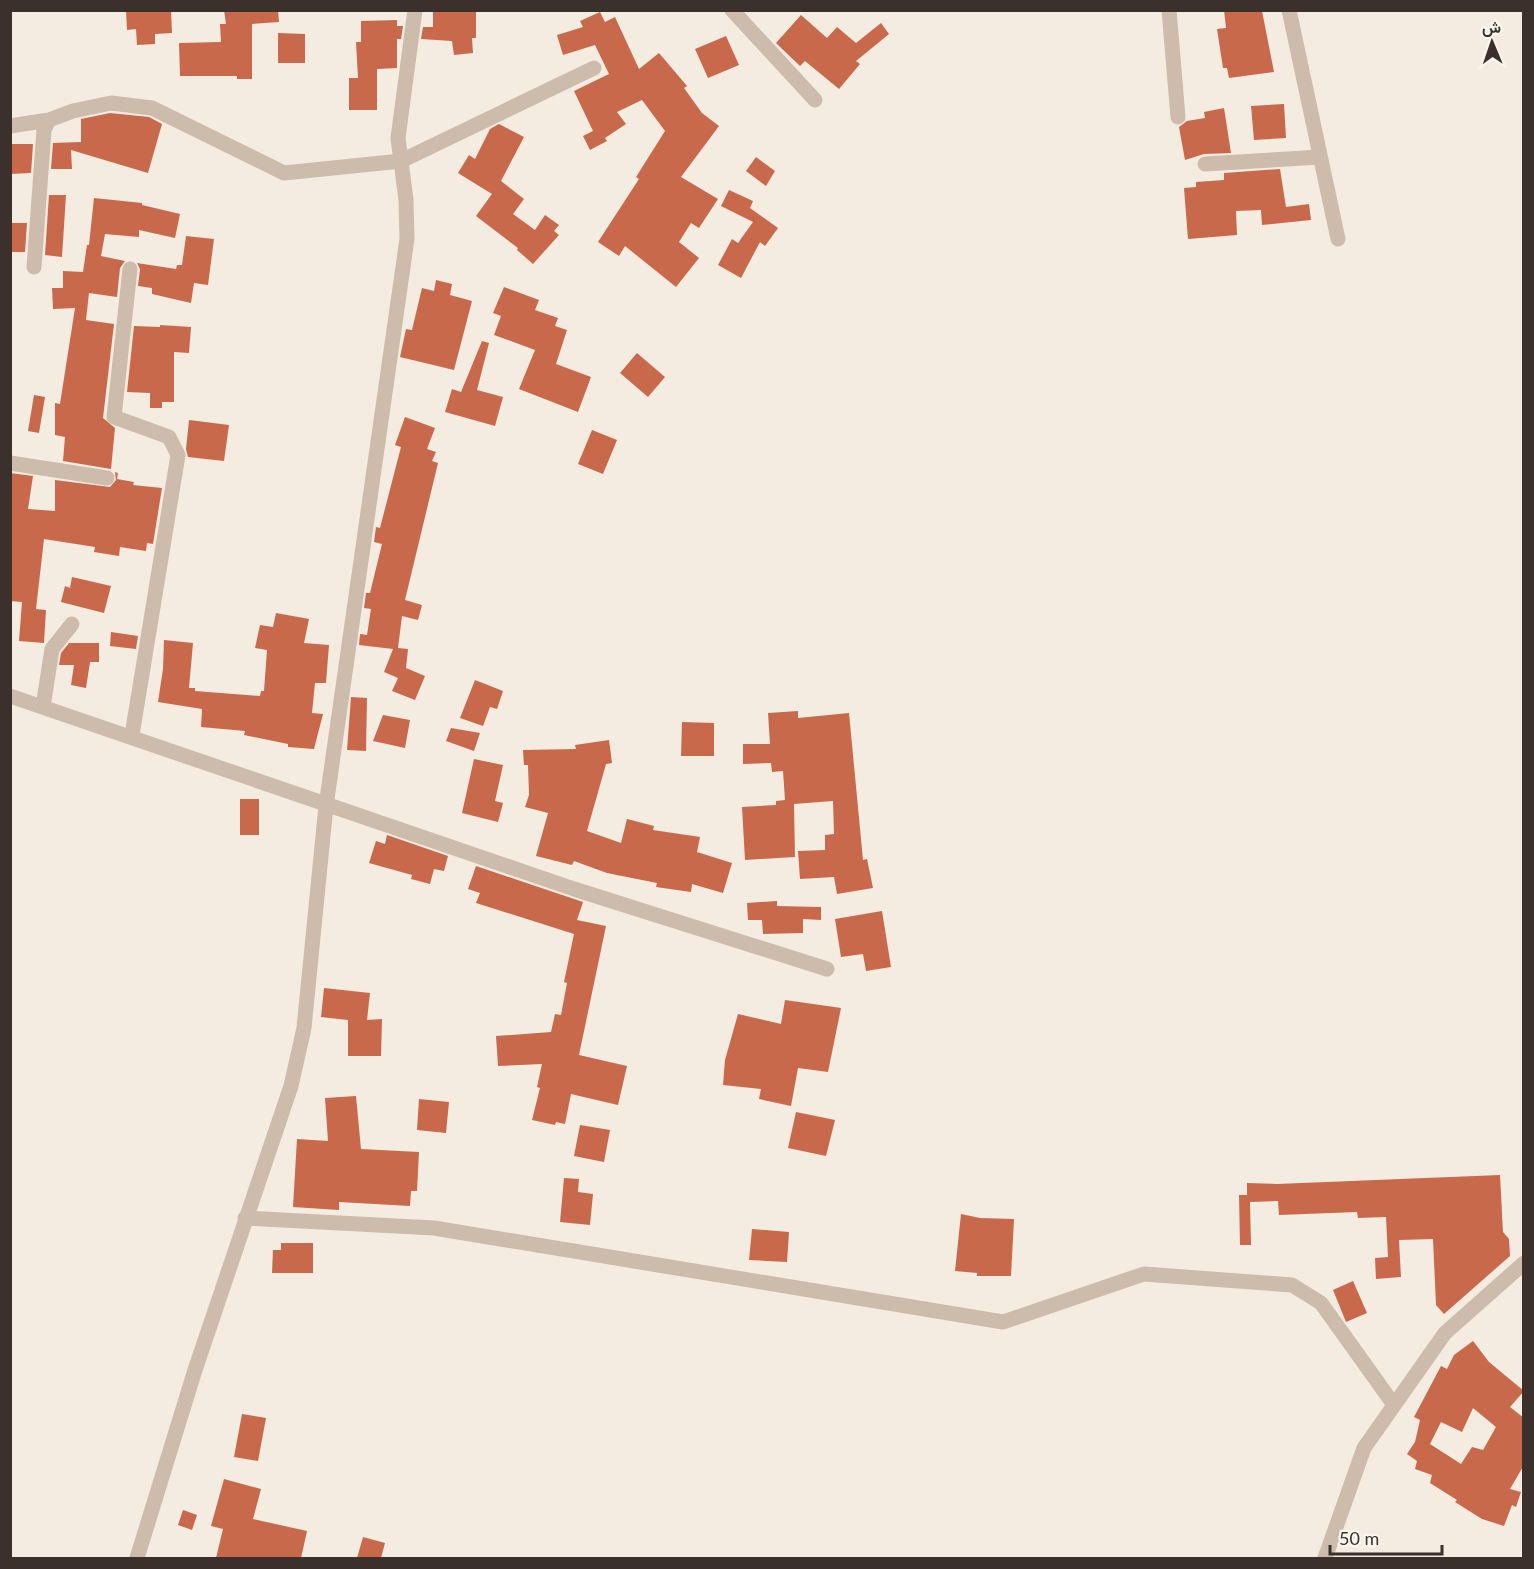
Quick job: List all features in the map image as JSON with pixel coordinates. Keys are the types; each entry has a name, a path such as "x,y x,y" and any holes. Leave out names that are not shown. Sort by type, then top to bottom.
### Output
{"street":[{"path":"137,1558 245,1218 291,1086 304,1028 326,806 407,239 406,200 398,138 400,107 414,13 430,10"},
{"path":"732,10 815,100"},
{"path":"1169,10 1178,117"},
{"path":"1289,10 1338,239"},
{"path":"10,126 49,120 73,111 111,103 152,108 284,173 401,161 594,68"},
{"path":"34,267 44,130 49,120"},
{"path":"1205,164 1320,157"},
{"path":"130,269 114,417 169,437 178,455 132,735"},
{"path":"10,463 107,478"},
{"path":"43,706 52,649 72,624"},
{"path":"10,696 132,735 326,806 574,889 827,969"},
{"path":"245,1218 434,1228 1003,1322 1144,1274 1292,1285 1321,1303 1394,1405"},
{"path":"1325,1558 1364,1448 1445,1333 1524,1263"}],"building":[{"path":"126,10 171,10 172,33 155,34 155,44 137,45 136,29 127,30"},
{"path":"224,10 278,10 279,22 252,24 252,79 237,79 237,76 180,76 179,43 221,42 220,24 226,24"},
{"path":"433,10 476,10 476,38 472,38 473,53 454,55 452,41 421,39 423,27 433,27"},
{"path":"1224,10 1262,11 1274,72 1229,78 1227,68 1223,68 1217,29 1226,28"},
{"path":"600,12 605,22 615,17 639,69 659,53 687,86 684,88 702,113 719,126 681,177 718,199 699,228 691,223 679,242 699,258 676,287 625,246 619,256 598,242 639,179 636,177 665,131 642,100 617,112 626,124 605,138 607,141 590,150 583,136 593,131 574,91 609,74 595,45 563,55 557,35 583,27 580,21"},
{"path":"801,15 827,38 837,27 856,43 881,23 889,34 856,61 860,64 839,89 805,61 800,66 776,43"},
{"path":"397,20 397,26 403,26 401,39 397,39 397,68 377,69 377,110 349,110 349,78 358,78 356,42 361,42 361,21"},
{"path":"278,33 305,34 305,63 278,63"},
{"path":"726,36 739,65 708,78 695,49"},
{"path":"1284,104 1286,138 1254,140 1251,106"},
{"path":"1224,108 1231,153 1204,154 1185,160 1179,127 1187,121 1205,118 1204,112"},
{"path":"110,113 149,117 162,124 148,173 71,150 72,169 51,169 53,143 81,142 81,119"},
{"path":"499,124 524,137 501,181 524,199 513,214 535,230 545,215 559,225 554,231 559,235 533,264 517,250 518,248 476,216 492,194 458,173 469,155 475,159 490,129"},
{"path":"10,144 33,144 31,173 10,174"},
{"path":"756,157 775,171 766,186 746,171"},
{"path":"1280,169 1286,207 1309,204 1311,220 1262,225 1261,210 1236,211 1237,235 1188,239 1184,188 1196,187 1196,182 1224,180 1224,173"},
{"path":"729,190 753,201 750,208 778,228 765,246 760,242 741,278 718,265 732,239 738,243 753,222 721,206"},
{"path":"49,195 66,195 62,257 45,255"},
{"path":"94,198 142,203 142,205 180,214 175,238 139,230 139,237 105,234 101,256 125,261 120,268 117,297 89,293 86,320 114,324 103,418 115,428 111,469 63,461 65,437 55,435 55,403 60,404 75,308 53,309 52,288 63,288 63,271 83,272 87,245 89,245"},
{"path":"10,223 27,223 25,252 10,252"},
{"path":"186,236 214,239 208,285 194,283 191,303 152,294 152,288 138,286 140,269 137,263 176,269 177,265 182,265"},
{"path":"436,280 452,284 450,295 472,301 454,370 400,357 406,329 412,330 422,288 434,291"},
{"path":"504,287 539,300 535,310 558,318 555,326 567,330 556,364 591,377 578,412 519,389 535,350 494,335 501,316 493,313"},
{"path":"160,325 191,327 189,353 174,352 174,402 162,402 162,408 150,408 150,393 127,392 134,326 160,327"},
{"path":"482,341 489,343 477,390 503,397 495,426 445,412 452,389 461,392"},
{"path":"637,353 665,377 648,397 620,373"},
{"path":"34,395 45,397 39,433 28,431"},
{"path":"405,417 435,428 427,449 436,452 432,461 438,463 405,600 422,605 418,620 402,616 398,648 408,649 406,668 425,676 415,700 392,691 398,678 384,672 393,649 359,645 360,634 367,635 371,609 364,608 366,593 370,593 382,544 374,542 376,527 380,528 401,447 395,445"},
{"path":"189,420 229,425 224,461 188,457 186,449"},
{"path":"592,430 617,440 603,474 578,464"},
{"path":"115,472 118,473 117,479 134,482 133,485 162,488 153,544 147,543 146,551 120,547 119,556 94,552 95,547 44,539 36,609 46,610 44,643 19,641 22,602 11,601 10,594 10,473 33,476 28,509 55,511 55,480 110,487 116,480"},
{"path":"72,577 111,586 104,613 61,602 65,586 70,588"},
{"path":"276,613 309,619 304,643 329,645 326,683 315,683 312,713 323,714 314,749 288,747 288,744 244,735 245,731 201,727 202,709 158,702 164,640 193,643 189,688 195,688 195,691 260,696 261,691 264,691 267,650 255,648 260,625 273,627"},
{"path":"111,632 138,636 136,649 110,646"},
{"path":"69,643 99,643 99,662 90,662 86,688 71,685 74,665 59,665 61,653"},
{"path":"475,680 503,691 497,709 490,707 483,726 460,718"},
{"path":"351,697 367,698 366,751 347,750"},
{"path":"798,711 798,718 849,713 863,860 867,859 873,888 837,894 834,877 800,879 798,851 825,850 825,835 834,834 833,801 794,804 795,857 745,860 742,807 776,805 776,801 785,800 783,771 772,772 771,763 743,764 743,744 770,744 768,713"},
{"path":"383,715 410,720 405,748 373,741"},
{"path":"682,722 714,723 714,756 681,756"},
{"path":"451,728 480,733 474,751 446,741"},
{"path":"609,740 612,763 606,764 587,831 621,843 627,819 654,826 653,830 700,837 697,852 732,863 723,893 692,884 691,892 656,887 657,883 607,873 574,861 572,865 536,856 548,813 525,807 529,795 528,765 524,765 523,750 576,749 575,745"},
{"path":"474,759 503,765 495,801 503,803 498,822 462,813"},
{"path":"240,799 259,799 259,835 240,835"},
{"path":"387,835 448,856 444,871 434,869 430,884 411,879 412,875 369,863 376,841 385,844"},
{"path":"476,866 583,902 577,920 606,926 579,1055 627,1066 618,1105 571,1094 565,1124 556,1122 555,1125 532,1120 540,1088 537,1087 542,1064 498,1066 496,1036 551,1032 555,1014 561,1015 567,983 564,982 574,934 476,903 480,893 468,889"},
{"path":"777,901 777,906 821,907 821,920 803,919 803,933 763,934 762,920 748,920 747,903"},
{"path":"882,911 891,967 866,971 863,954 841,957 835,919"},
{"path":"324,988 370,993 367,1020 382,1019 381,1056 348,1056 348,1020 321,1017"},
{"path":"785,1000 841,1008 828,1072 798,1068 791,1106 759,1099 761,1089 723,1085 725,1060 738,1014 781,1024"},
{"path":"356,1096 361,1149 419,1152 417,1191 411,1191 410,1206 339,1202 339,1210 293,1207 297,1139 328,1141 325,1098"},
{"path":"419,1099 449,1102 446,1133 417,1130"},
{"path":"796,1112 835,1120 826,1156 788,1148"},
{"path":"580,1125 610,1130 604,1162 574,1156"},
{"path":"1500,1175 1503,1232 1509,1239 1510,1256 1444,1314 1436,1305 1433,1239 1399,1240 1401,1277 1376,1279 1375,1258 1388,1257 1386,1217 1358,1218 1357,1212 1279,1215 1278,1201 1250,1202 1251,1245 1240,1245 1239,1195 1247,1195 1247,1183 1277,1184"},
{"path":"564,1178 579,1179 578,1192 593,1194 590,1225 560,1222"},
{"path":"961,1214 980,1218 1014,1219 1011,1276 977,1276 977,1273 955,1271"},
{"path":"752,1229 789,1232 787,1262 749,1260"},
{"path":"281,1243 313,1243 313,1273 272,1273 273,1250 281,1250"},
{"path":"1353,1281 1367,1313 1346,1322 1333,1290"},
{"path":"1473,1341 1489,1362 1524,1391 1510,1407 1524,1418 1524,1465 1510,1489 1521,1492 1516,1507 1512,1505 1504,1526 1482,1519 1455,1502 1457,1500 1430,1483 1432,1475 1415,1469 1417,1461 1407,1454 1415,1442 1420,1420 1414,1417 1441,1366 1447,1369 1454,1355","holes":["1473,1408 1496,1427 1483,1450 1472,1447 1461,1464 1430,1444 1441,1422 1462,1432"]},
{"path":"242,1414 266,1418 258,1461 234,1457"},
{"path":"224,1479 261,1489 253,1519 307,1531 301,1558 216,1558 223,1529 211,1526"},
{"path":"183,1510 197,1515 192,1530 178,1525"},
{"path":"363,1537 385,1543 381,1558 357,1558"}]}
